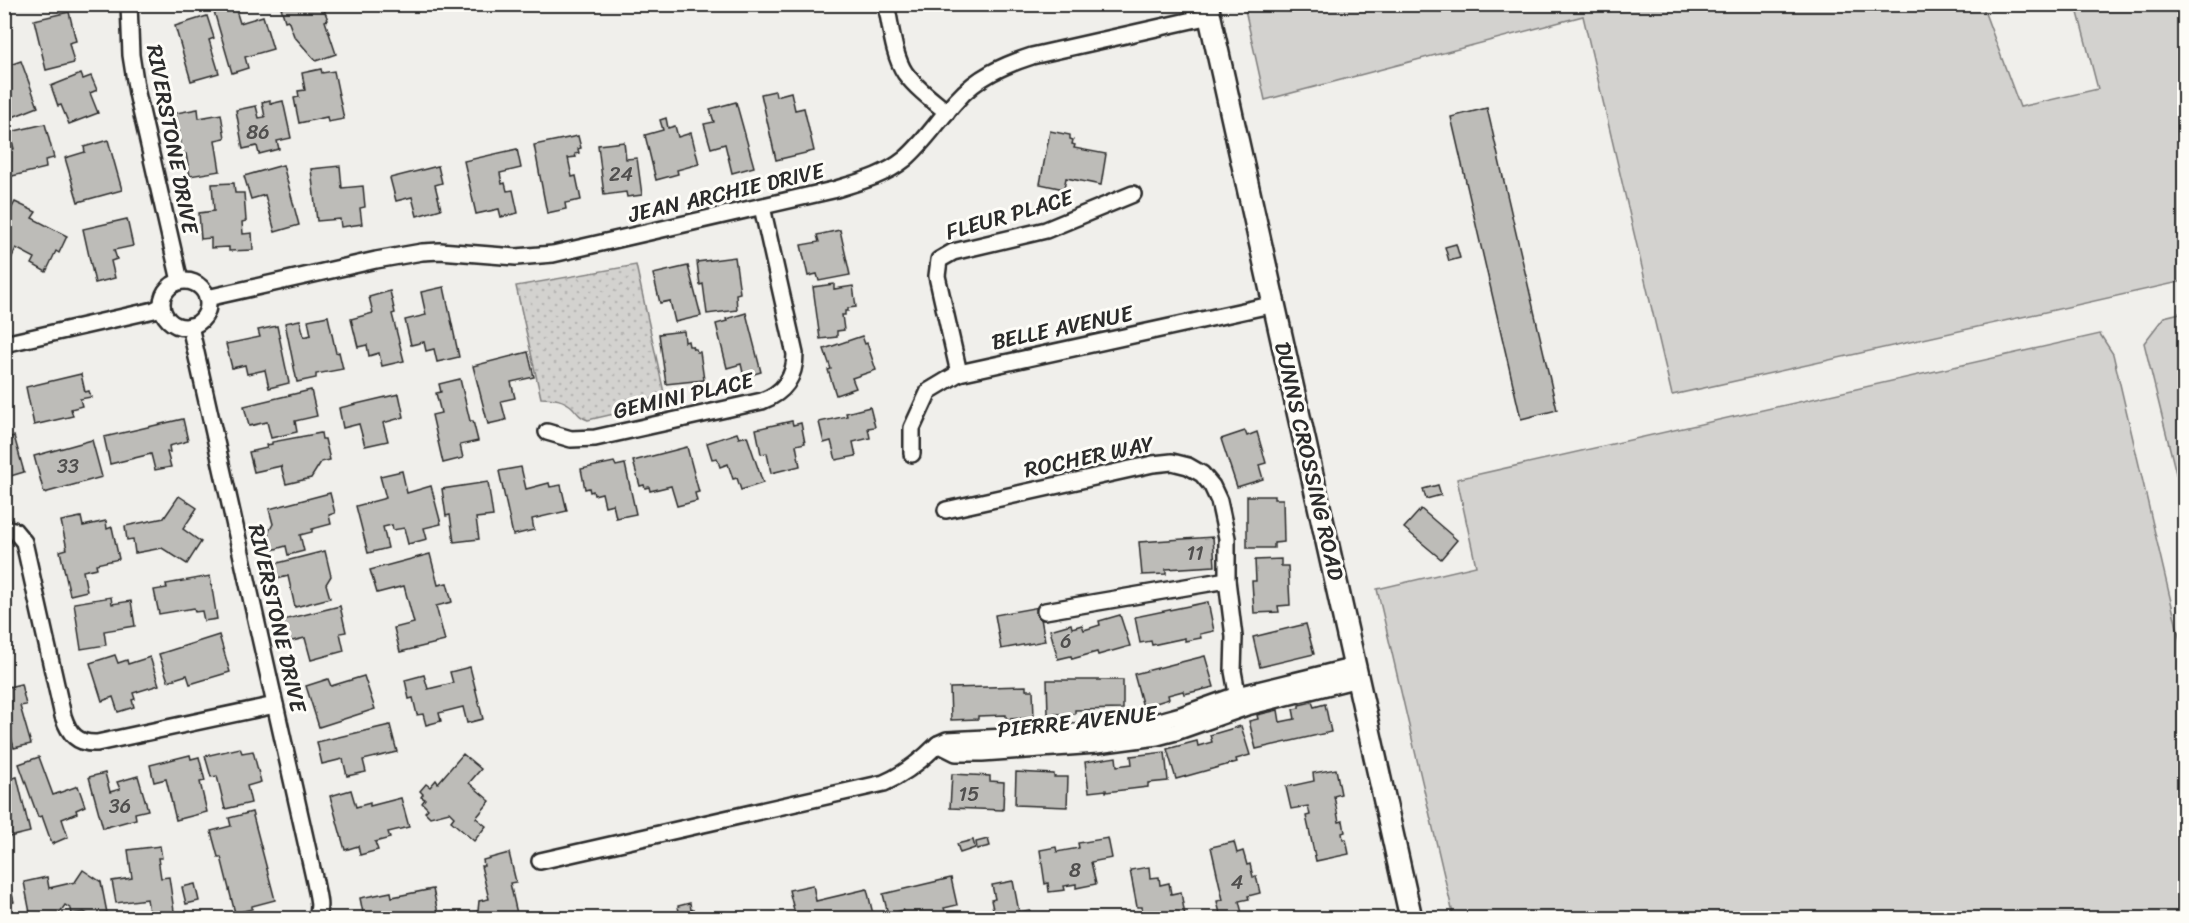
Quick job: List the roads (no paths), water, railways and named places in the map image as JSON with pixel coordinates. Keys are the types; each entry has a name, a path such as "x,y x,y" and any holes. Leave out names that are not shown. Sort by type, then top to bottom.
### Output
{"street":[{"name":"RIVERSTONE DRIVE","path":"129,4 131,54 137,93 180,281"},
{"path":"886,4 904,72 947,112"},
{"name":"JEAN ARCHIE DRIVE","path":"207,298 422,252 440,251 516,257 553,254 833,190 891,169 922,143 959,98 981,79 1008,64 1209,10"},
{"name":"DUNNS CROSSING ROAD","path":"1209,10 1412,918"},
{"name":"FLEUR PLACE","path":"959,373 937,276 939,260 953,252 1046,231 1133,194"},
{"name":"GEMINI PLACE","path":"547,432 571,438 595,438 762,400 780,391 792,374 795,354 762,207"},
{"path":"180,281 200,286 207,298 206,313 202,319 190,326 183,327 171,322 163,312 162,299 168,288 180,281"},
{"name":"BELLE AVENUE","path":"912,454 912,428 929,391 959,373 1275,304"},
{"path":"4,344 162,306"},
{"name":"RIVERSTONE DRIVE","path":"190,326 319,901 316,918"},
{"name":"ROCHER WAY","path":"946,510 1153,464 1172,462 1188,466 1202,474 1212,486 1219,501 1227,538 1227,580 1234,637 1233,672 1238,702"},
{"path":"4,528 14,530 24,542 63,716 66,727 76,739 82,742 97,743 275,705"},
{"path":"1046,610 1227,580"},
{"name":"PIERRE AVENUE","path":"540,861 884,783 899,777 938,744 947,740 1042,735 1142,726 1357,673"}]}
